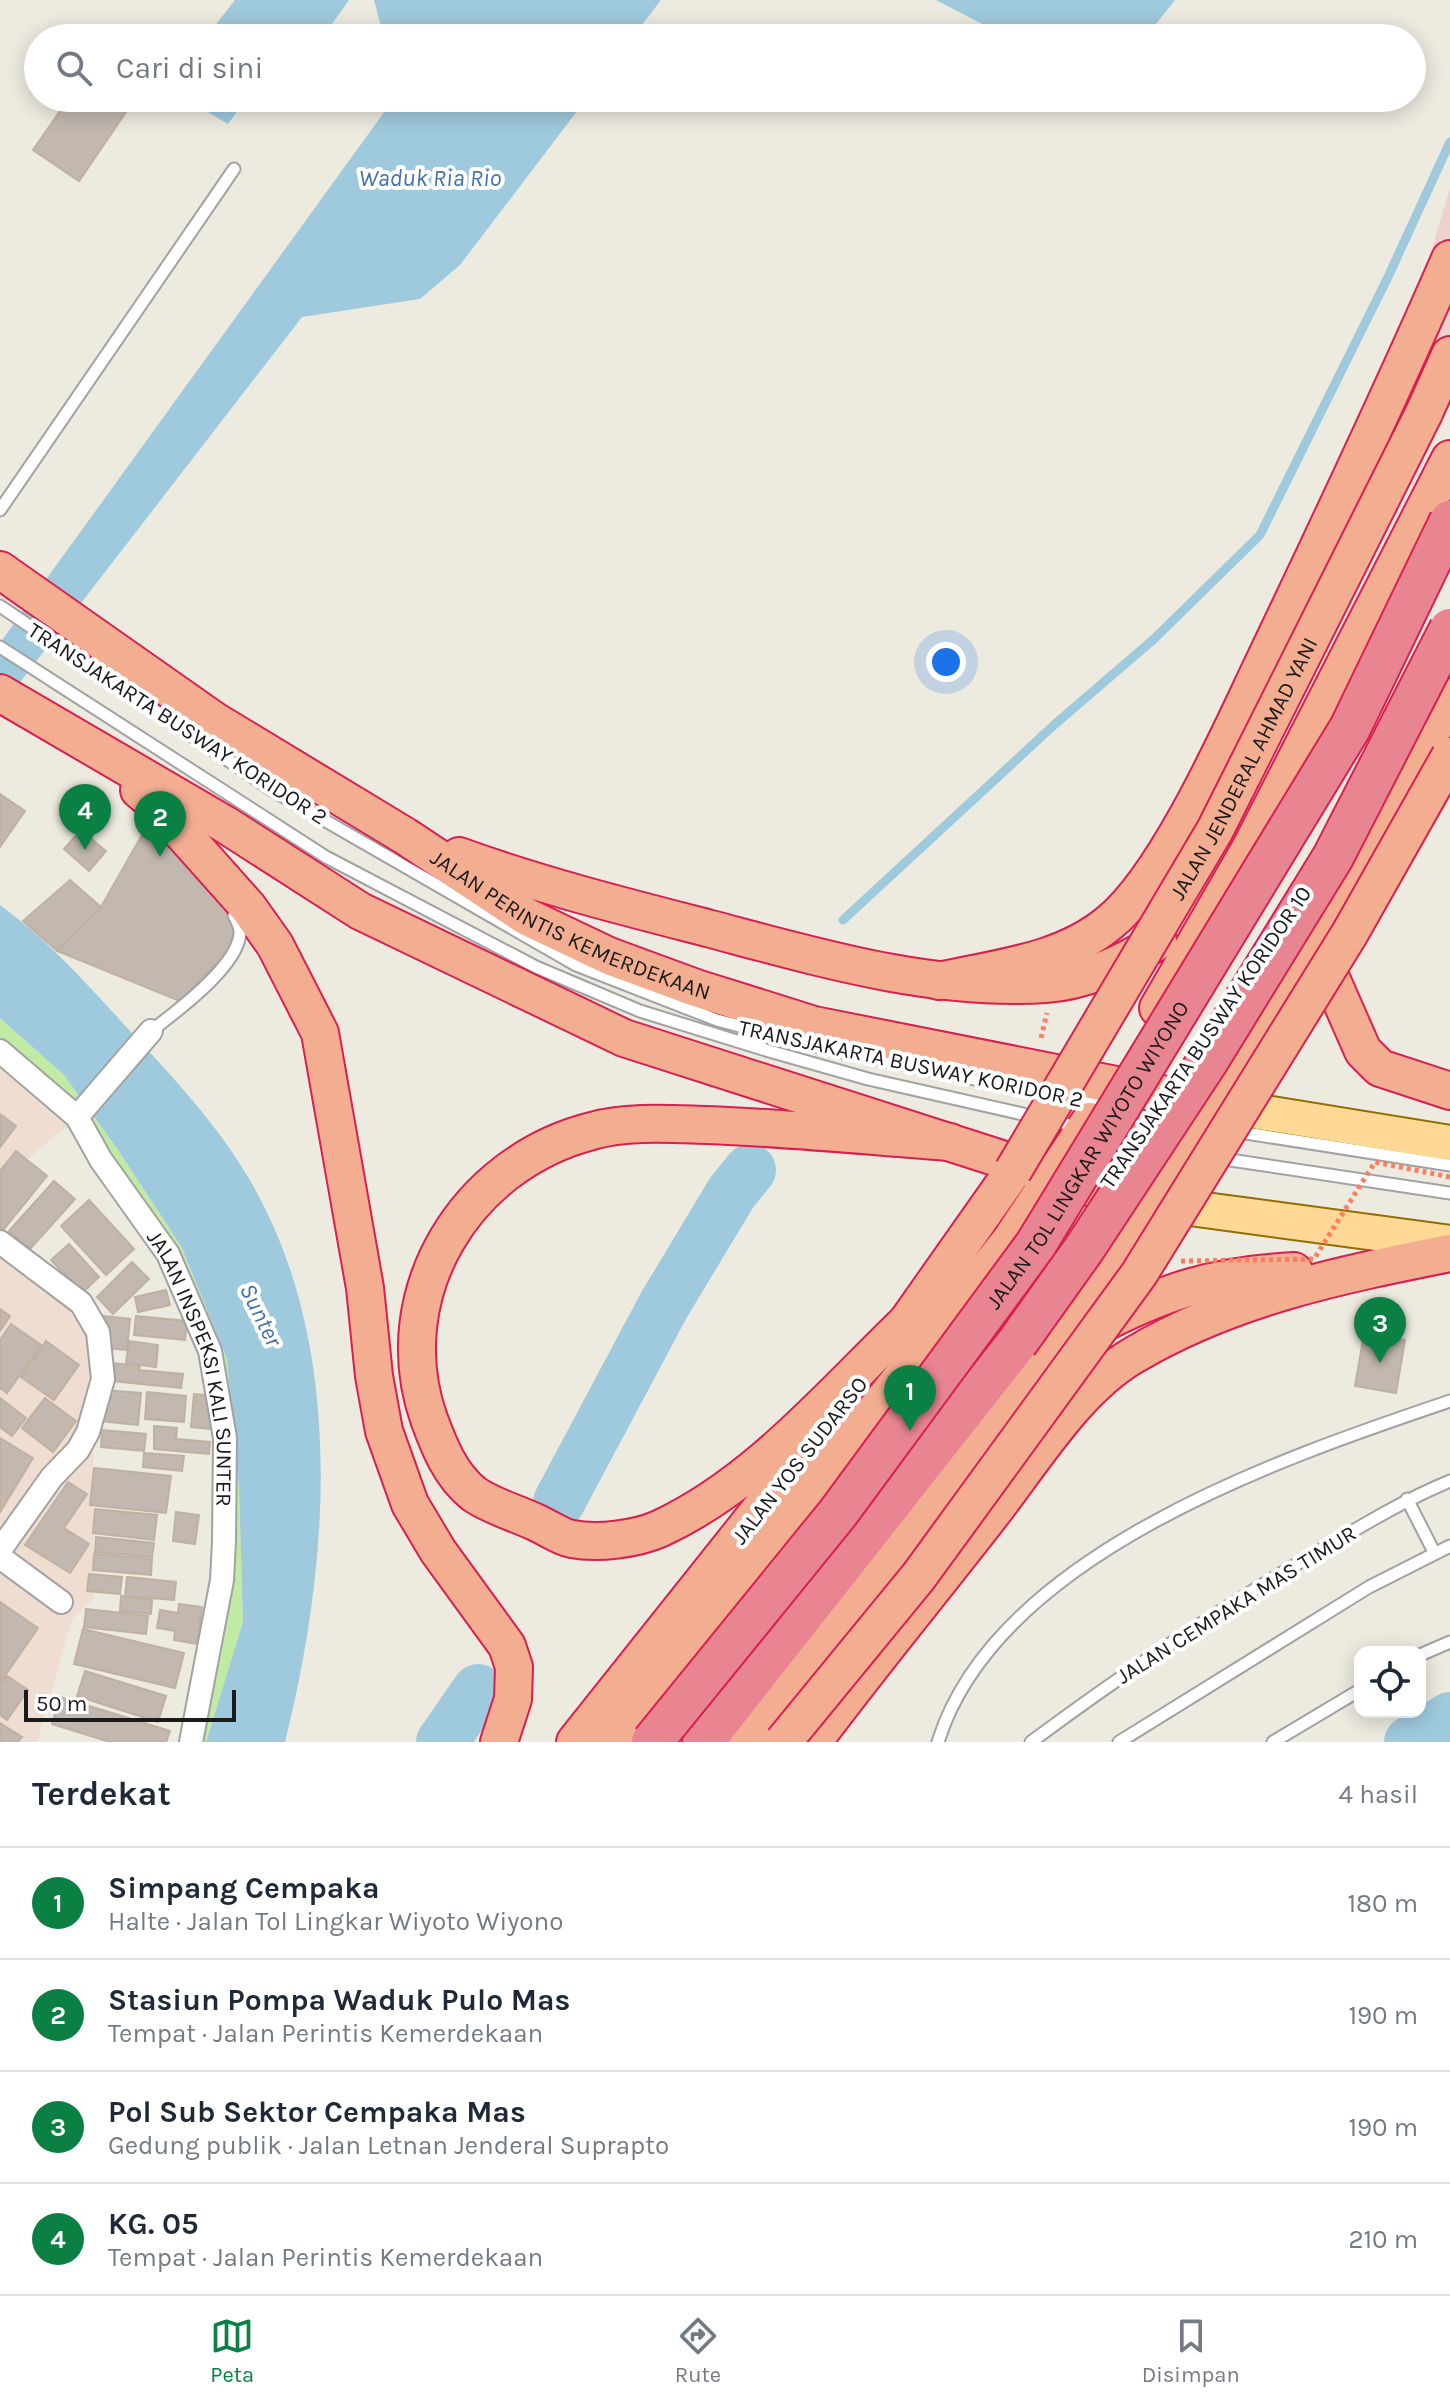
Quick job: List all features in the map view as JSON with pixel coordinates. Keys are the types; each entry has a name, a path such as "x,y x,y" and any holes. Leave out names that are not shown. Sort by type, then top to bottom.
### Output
{"highway":[{"path":"939,981 1057,954 1091,937 1113,921 1161,858 1226,741 1388,402 1450,259"},
{"name":"JALAN JENDERAL AHMAD YANI","path":"1013,1171 1215,830 1424,413 1450,355"},
{"name":"JALAN JENDERAL AHMAD YANI","path":"1164,1210 1132,1137 1219,901 1251,847 1450,459"},
{"name":"JALAN TOL LINGKAR WIYOTO WIYONO","path":"652,1742 838,1513 1036,1244 1350,728 1450,521"},
{"name":"JALAN PERINTIS KEMERDEKAAN","path":"0,570 25,605 74,640 405,836 527,917 609,956 774,1023 816,1036 1034,1067 1132,1137 1164,1210"},
{"name":"JALAN TOL LINGKAR WIYOTO WIYONO","path":"703,1742 1017,1343 1084,1249 1207,1062 1333,857 1450,629"},
{"path":"6,697 226,825 360,911 624,1038 763,1066 801,1096"},
{"name":"JALAN JENDERAL AHMAD YANI","path":"1132,1137 1315,943 1383,828 1450,697"},
{"path":"1415,766 1450,739"},
{"path":"79,741 158,806 248,907 275,945 320,1033 365,1288 374,1376 384,1431 410,1504 438,1551 461,1577 507,1646 514,1667 513,1699 499,1742"},
{"path":"783,1742 919,1576 1079,1359 1164,1210 1350,933 1450,756"},
{"path":"1383,828 1427,818 1450,783"},
{"path":"405,836 513,875 747,939 876,971 939,981 1046,984 1113,965 1142,951 1219,901"},
{"path":"1315,943 1363,1051 1380,1068 1450,1091"},
{"path":"801,1096 664,1124 592,1130 510,1168 478,1197 437,1253 421,1301 417,1353 422,1396 449,1465 474,1494 572,1539 625,1538 658,1529 762,1461 913,1316"},
{"name":"JALAN PERINTIS KEMERDEKAAN","path":"801,1096 950,1142 1132,1137"},
{"path":"1132,1137 1164,1210"},
{"name":"JALAN YOS SUDARSO","path":"612,1742 1010,1241 1132,1137"},
{"name":"JALAN YOS SUDARSO","path":"575,1742 913,1316 1013,1171"},
{"path":"746,1742 1164,1210"},
{"path":"813,1742 1053,1434 1099,1382 1131,1356 1211,1314 1302,1285 1450,1253"},
{"path":"1051,1350 1164,1293 1197,1284 1269,1272 1372,1269"}],"main road":[{"path":"1132,1137 1450,1143"},
{"path":"1164,1210 1450,1243"}],"street":[{"path":"81,1113 148,1035"},
{"name":"JALAN INSPEKSI KALI SUNTER","path":"0,1051 81,1113 101,1160 168,1254 210,1351 225,1438 222,1580 191,1742"},
{"path":"0,1242 81,1303 98,1332 103,1379 88,1432 78,1450 52,1477 0,1550"},
{"path":"0,1557 61,1602"}],"lane":[{"path":"0,510 234,169"},
{"name":"TRANSJAKARTA BUSWAY KORIDOR 10","path":"1132,1137 1321,800 1450,543"},
{"name":"TRANSJAKARTA BUSWAY KORIDOR 2","path":"0,606 25,605"},
{"name":"TRANSJAKARTA BUSWAY KORIDOR 10","path":"643,1742 929,1378 1036,1224 1132,1137 1343,830 1450,609"},
{"name":"TRANSJAKARTA BUSWAY KORIDOR 2","path":"74,640 272,790 576,965 717,1020 774,1023"},
{"name":"TRANSJAKARTA BUSWAY KORIDOR 2","path":"0,647 326,857 536,967 763,1066"},
{"path":"148,1035 184,1006 233,953 240,938 240,926 199,852"},
{"name":"TRANSJAKARTA BUSWAY KORIDOR 2","path":"816,1036 1132,1137 1450,1193"},
{"name":"TRANSJAKARTA BUSWAY KORIDOR 2","path":"801,1096 1132,1137 1450,1165"},
{"path":"938,1742 970,1672 1010,1625 1061,1581 1176,1511 1241,1480 1327,1444 1450,1401"},
{"name":"JALAN CEMPAKA MAS TIMUR","path":"1031,1742 1110,1683 1254,1588 1407,1499 1450,1481"},
{"path":"1407,1499 1434,1552"},
{"path":"1119,1742 1369,1587 1450,1546"},
{"path":"1426,1652 1450,1642"},
{"path":"1273,1742 1354,1694"}],"path":[{"path":"1034,1067 1047,1012 1046,984"},
{"path":"1171,1261 1314,1259 1375,1162 1450,1177"}],"shaded area":[{"path":"1450,188 1450,406 1420,288"},
{"path":"0,1047 77,1117 0,1183"},
{"path":"0,1242 92,1305 94,1598 72,1619 37,1742 0,1742"}],"green space":[{"path":"0,1018 64,1075 116,1147 181,1246 227,1359 239,1488 243,1622 206,1742 191,1742 199,1705 225,1438 192,1305 77,1117 0,1051"}],"water":[{"path":"235,0 349,0 332,24 216,24"},
{"path":"374,0 661,0 643,24 380,24"},
{"path":"936,0 1175,0 1156,24 982,24"},
{"path":"208,112 237,112 228,124"},
{"name":"Waduk Ria Rio","path":"384,112 576,112 460,265 420,299 302,317 0,708 0,643"},
{"name":"Sunter","path":"0,905 68,965 193,1101 248,1177 280,1242 302,1310 315,1381 320,1454 319,1528 312,1601 285,1742 206,1742 243,1622 239,1488 227,1359 181,1246 116,1147 64,1075 0,1018"}],"building":[{"path":"59,112 126,112 79,181 33,150"},
{"path":"0,794 25,811 0,847"},
{"path":"158,807 235,924 235,936 228,951 180,1001 57,951 101,907"},
{"path":"81,830 106,851 89,871 64,849"},
{"path":"70,880 101,907 57,951 23,921"},
{"path":"0,1114 16,1126 0,1147"},
{"path":"16,1151 47,1176 0,1234 0,1171"},
{"path":"54,1181 75,1199 30,1249 9,1231"},
{"path":"89,1200 134,1249 106,1275 61,1226"},
{"path":"69,1244 99,1277 82,1293 51,1260"},
{"path":"132,1262 149,1279 113,1314 97,1297"},
{"path":"166,1290 170,1305 138,1312 135,1297"},
{"path":"0,1309 10,1316 0,1331"},
{"path":"104,1316 130,1319 127,1350 102,1348"},
{"path":"136,1316 187,1321 185,1340 134,1335"},
{"path":"11,1324 41,1345 7,1393 0,1388 0,1340"},
{"path":"1364,1334 1405,1340 1396,1393 1355,1386"},
{"path":"46,1341 79,1365 54,1400 21,1377"},
{"path":"129,1341 158,1345 156,1367 126,1363"},
{"path":"112,1363 140,1366 139,1370 183,1374 181,1388 112,1381"},
{"path":"103,1390 141,1393 138,1425 100,1421"},
{"path":"147,1392 186,1396 184,1422 145,1419"},
{"path":"194,1394 213,1396 210,1429 191,1427"},
{"path":"0,1398 26,1418 12,1436 0,1427"},
{"path":"45,1398 76,1421 53,1452 22,1428"},
{"path":"154,1426 177,1428 176,1439 210,1442 209,1454 154,1449"},
{"path":"102,1430 146,1434 144,1451 101,1447"},
{"path":"0,1438 33,1458 0,1512"},
{"path":"144,1453 184,1456 182,1471 143,1467"},
{"path":"94,1468 171,1476 166,1513 90,1505"},
{"path":"68,1482 87,1494 64,1528 89,1544 70,1573 25,1545"},
{"path":"95,1509 157,1515 154,1540 93,1533"},
{"path":"176,1512 199,1515 195,1544 173,1541"},
{"path":"96,1537 154,1543 152,1557 95,1552"},
{"path":"94,1554 152,1559 151,1575 93,1570"},
{"path":"89,1574 122,1577 120,1594 87,1591"},
{"path":"127,1577 176,1582 174,1600 125,1596"},
{"path":"121,1596 152,1600 151,1614 120,1611"},
{"path":"0,1602 38,1628 0,1683"},
{"path":"179,1604 202,1607 197,1644 174,1640 175,1631 157,1628 160,1610 178,1613"},
{"path":"86,1609 148,1616 146,1634 84,1627"},
{"path":"83,1629 184,1653 175,1688 74,1664"},
{"path":"85,1671 166,1696 158,1722 77,1696"},
{"path":"7,1676 28,1690 7,1720 0,1715 0,1685"},
{"path":"60,1697 170,1731 166,1742 110,1742 52,1724"},
{"path":"0,1723 22,1737 18,1742 0,1742"}],"waterway":[{"path":"843,920 1054,725 1154,639 1260,535 1388,277 1450,142"},
{"path":"559,1502 664,1305 732,1192 750,1170"},
{"path":"442,1742 478,1690"},
{"path":"1410,1742 1450,1718"}],"place":[{"name":"KG. 05","path":"85,850"},
{"name":"Stasiun Pompa Waduk Pulo Mas","path":"160,857"},
{"name":"Pol Sub Sektor Cempaka Mas","path":"1380,1363"},
{"name":"Simpang Cempaka","path":"910,1431"}]}
